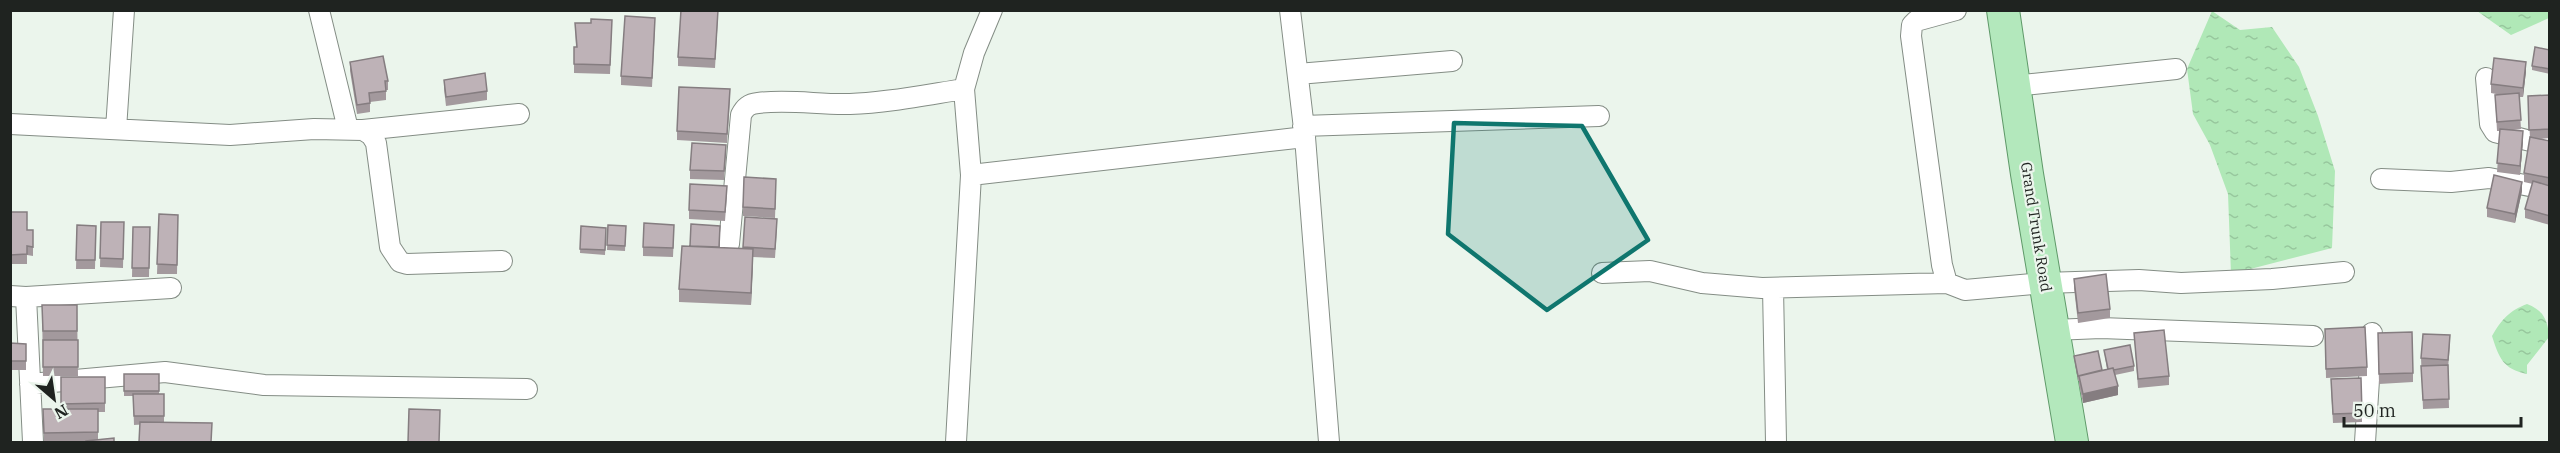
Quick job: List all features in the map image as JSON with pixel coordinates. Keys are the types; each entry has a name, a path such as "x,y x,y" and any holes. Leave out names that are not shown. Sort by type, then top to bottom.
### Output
{"main road":[{"name":"Grand Trunk Road","path":"2004,10 2044,283 2072,442"}],"street":[{"path":"116,129 124,10"},
{"path":"319,10 355,129"},
{"path":"956,442 971,176 964,89 974,52 992,10"},
{"path":"1290,10 1304,132 1329,442"},
{"path":"1947,283 1942,266 1911,36 1912,25 1916,21 1956,10"},
{"path":"1298,74 1452,61"},
{"path":"2014,86 2176,69"},
{"path":"2486,78 2490,124 2495,132 2550,146"},
{"path":"729,244 741,115 745,107 756,103 778,102 848,104 883,102 964,89"},
{"path":"10,124 230,135 355,129 519,114"},
{"path":"971,176 1304,132 1599,116"},
{"path":"355,129 371,135 376,143 390,247 400,262 407,264 502,261"},
{"path":"2381,179 2451,182 2489,178 2550,190"},
{"path":"1602,273 1650,271 1702,283 1773,288 1947,283 1965,290 2044,283 2226,281 2344,272"},
{"path":"33,442 30,384 18,297 171,288"},
{"path":"1773,288 1776,442"},
{"path":"2053,330 2101,328 2313,336"},
{"path":"2365,442 2372,333"},
{"path":"30,384 165,372 264,385 527,389"}],"highlighted area":[{"path":"1454,123 1582,126 1648,240 1547,310 1448,234"}],"water":[{"path":"2212,11 2240,30 2272,27 2299,67 2318,116 2335,171 2332,248 2231,274 2228,194 2210,145 2193,114 2187,69"},
{"path":"2477,11 2549,11 2549,18 2511,35"},
{"path":"2527,304 2544,316 2549,337 2527,365 2527,374 2507,366 2497,351 2492,336 2506,316"}],"building":[{"path":"681,10 718,10 715,59 678,57"},
{"path":"625,16 655,18 652,78 621,76"},
{"path":"591,19 612,20 610,65 574,64 574,47 577,47 575,23 591,23"},
{"path":"2535,47 2550,50 2550,69 2532,66"},
{"path":"383,56 388,81 385,81 386,91 369,93 370,103 357,105 350,62"},
{"path":"2494,58 2526,62 2523,88 2491,84"},
{"path":"485,73 487,91 446,97 444,80"},
{"path":"679,87 730,89 727,134 677,131"},
{"path":"2519,93 2521,120 2497,122 2495,95"},
{"path":"2550,95 2550,129 2529,130 2528,96"},
{"path":"2500,129 2523,131 2520,166 2497,163"},
{"path":"2530,137 2550,141 2550,178 2524,173"},
{"path":"692,143 726,145 724,171 690,170"},
{"path":"2494,175 2522,182 2515,214 2487,208"},
{"path":"744,177 776,179 775,209 743,207"},
{"path":"2533,181 2550,186 2550,216 2525,209"},
{"path":"690,184 727,186 725,212 689,210"},
{"path":"10,212 27,212 27,230 33,230 33,247 27,246 27,254 10,255"},
{"path":"159,214 178,215 177,265 157,264"},
{"path":"745,217 777,219 775,249 743,247"},
{"path":"101,222 124,222 123,259 100,258"},
{"path":"644,223 674,225 673,248 643,247"},
{"path":"691,224 720,226 719,247 690,246"},
{"path":"77,225 96,226 95,260 76,260"},
{"path":"608,225 626,226 625,246 607,245"},
{"path":"581,226 606,228 605,250 580,249"},
{"path":"133,227 150,227 149,268 132,268"},
{"path":"682,246 753,249 751,293 679,289"},
{"path":"2106,274 2110,309 2078,313 2074,279"},
{"path":"42,305 77,305 77,331 43,331"},
{"path":"2365,327 2367,367 2326,369 2325,329"},
{"path":"2164,330 2169,376 2138,379 2134,333"},
{"path":"2412,332 2413,373 2379,374 2378,333"},
{"path":"2423,334 2450,335 2448,360 2421,358"},
{"path":"43,340 78,340 78,367 43,367"},
{"path":"10,343 26,344 26,361 10,361"},
{"path":"2130,345 2134,366 2108,369 2104,350"},
{"path":"2098,351 2102,370 2078,376 2074,356"},
{"path":"2448,365 2449,399 2423,400 2421,366"},
{"path":"2113,368 2118,386 2083,394 2079,376"},
{"path":"124,374 159,374 159,391 124,391"},
{"path":"61,377 105,377 105,403 61,404"},
{"path":"2361,378 2362,413 2333,414 2331,379"},
{"path":"133,394 164,394 164,416 134,416"},
{"path":"43,409 98,409 98,432 44,433"},
{"path":"409,409 440,410 439,442 408,442"},
{"path":"140,422 212,423 211,442 139,442"},
{"path":"114,438 114,442 86,442 86,441"}]}
